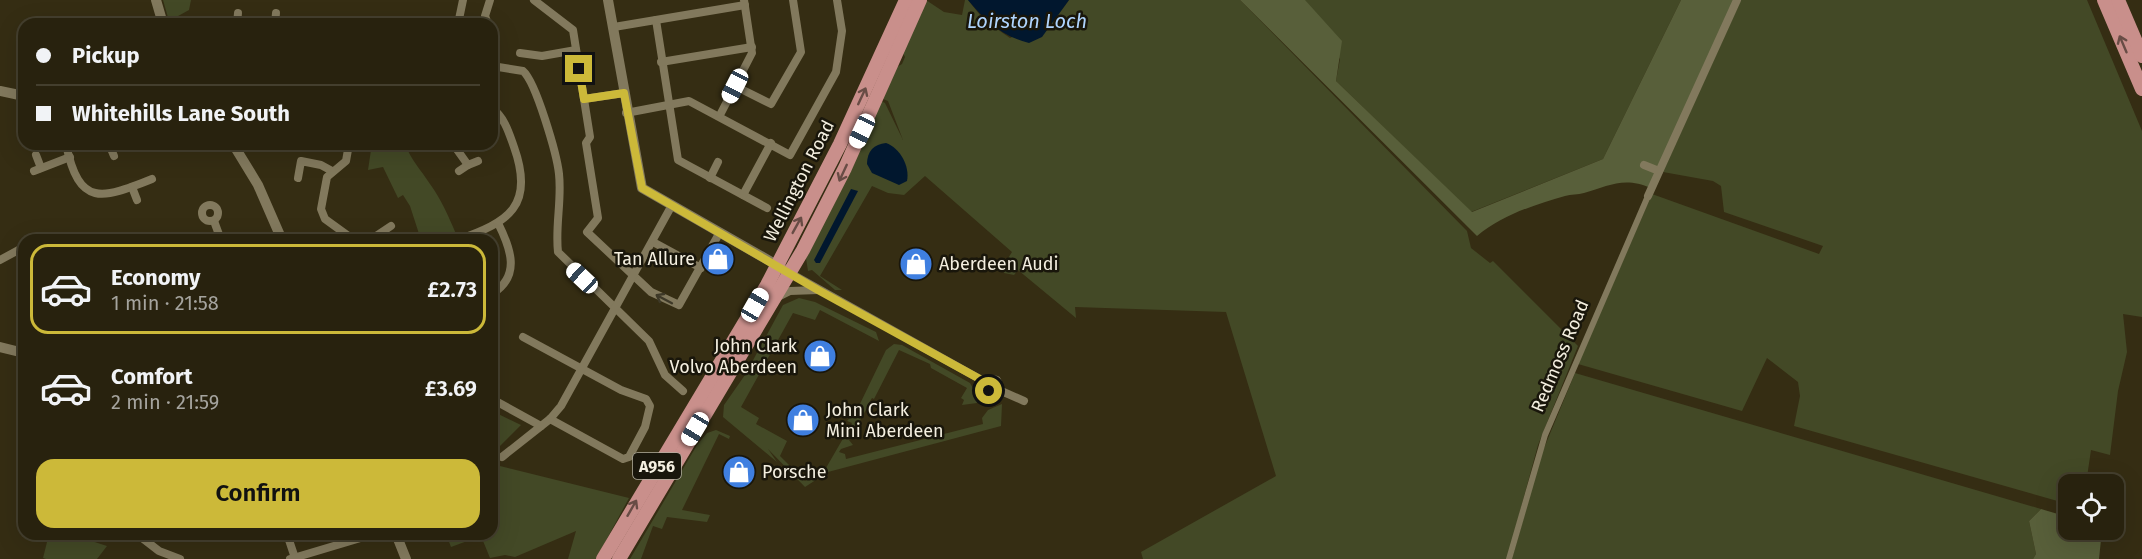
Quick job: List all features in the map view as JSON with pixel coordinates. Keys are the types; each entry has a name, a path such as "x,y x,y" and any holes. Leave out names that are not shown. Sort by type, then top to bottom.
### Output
{"main road":[{"name":"Wellington Road","path":"603,559 777,265 840,144 906,0"},
{"name":"Wellington Road","path":"619,559 790,273 841,177 920,0"},
{"path":"2104,0 2142,89"},
{"path":"2118,0 2142,56"}],"street":[{"path":"156,0 161,18"},
{"path":"459,18 463,0"},
{"path":"486,18 489,0"},
{"path":"608,0 638,181 647,192 987,383 992,379 997,380 1000,385 999,390 1024,401"},
{"path":"735,86 771,104 801,52 793,0"},
{"path":"627,113 689,101 720,115 790,155 836,72 842,32 837,0"},
{"name":"Redmoss Road","path":"1509,559 1545,435 1647,196 1737,0"},
{"path":"538,1 573,30 590,137 586,143 598,218 587,232 651,292 679,305 720,232"},
{"path":"614,27 745,3 752,53 720,115"},
{"path":"238,13 238,18"},
{"path":"276,13 276,18"},
{"path":"656,20 678,160 767,208"},
{"path":"662,62 752,47"},
{"path":"520,53 542,56 576,50"},
{"path":"498,67 523,71 533,86 559,175 556,236 558,252 565,262 649,341 665,375 683,391"},
{"path":"0,92 18,95"},
{"path":"584,99 624,93"},
{"path":"472,234 498,224 512,211 521,195 522,169 506,124 498,115"},
{"path":"742,195 771,143"},
{"path":"68,150 81,184 92,194 99,195 132,187 152,179"},
{"path":"112,150 114,156"},
{"path":"237,150 258,185 279,234"},
{"path":"344,234 325,219 321,209 327,177 346,161 348,150"},
{"path":"457,150 468,165"},
{"path":"36,155 38,169 70,157"},
{"path":"298,178 301,161 321,165 332,171"},
{"path":"459,171 478,161"},
{"path":"710,178 718,162"},
{"path":"1644,165 1659,171"},
{"path":"132,187 137,200"},
{"path":"502,457 550,419 561,406 672,205"},
{"path":"214,221 219,234"},
{"path":"498,224 511,248 512,267 507,281 498,289"},
{"path":"384,234 392,226"},
{"path":"653,242 701,268"},
{"path":"0,260 18,250"},
{"path":"774,301 790,291 818,290"},
{"path":"523,337 649,402 645,427 632,453 623,459 550,419"},
{"path":"0,347 18,352"},
{"path":"498,402 541,426"},
{"path":"145,540 159,551 180,559"},
{"path":"288,540 292,559 354,540"},
{"path":"398,540 406,559"}],"green space":[{"path":"163,0 191,0 189,10 174,18 168,18"},
{"path":"926,0 944,12 962,15 965,0 968,0 984,20 1010,38 1058,15 1069,0 1240,0 1467,231 1471,248 1490,263 1493,261 1578,346 1538,445 1507,559 1143,559 1141,552 1276,476 1226,312 1075,307 1076,318 1018,270 1014,275 1004,273 1005,263 1012,252 925,176 904,195 888,193 872,186 820,276 842,290 835,290 812,270 808,271 806,258 851,170 881,101 885,103 903,140 888,101 883,99 897,67 902,64 905,57 903,53"},
{"path":"1240,0 1305,0 1342,41 1336,81 1472,212 1603,159 1681,0 1737,0 1651,188 1624,182 1582,194 1565,196 1508,216 1477,236"},
{"path":"1304,0 1681,0 1603,159 1471,212 1336,81 1340,59"},
{"path":"1741,0 2087,0 2142,131 2142,317 2123,314 2127,352 2118,391 2110,455 2091,450 2087,474 2058,474 2058,501 1794,426 1800,396 1798,382 1767,358 1742,411 1578,364 1652,194 1819,254 1823,246 1724,212 1721,186 1713,181 1663,172"},
{"path":"371,150 408,150 438,196 456,234 419,234 410,206 403,195 398,198 383,167 368,170"},
{"path":"799,298 815,302 876,332 879,341 820,310 815,320 793,313 741,407 759,418 756,424 787,441 780,456 805,481 826,468 852,423 847,421 857,410 886,350 894,344 902,345 970,383 979,399 977,403 962,405 964,400 961,398 967,388 931,368 930,364 899,350 874,399 872,398 867,406 873,409 867,408 849,440 853,445 839,452 845,454 846,459 983,424 982,418 988,410 1002,404 1001,426 828,472 805,487 768,449 777,462 723,417 724,405 745,375 783,305"},
{"path":"1575,373 2041,509 2029,521 2036,554 2033,559 1512,559 1542,453"},
{"path":"498,414 521,425 498,448"},
{"path":"716,430 730,436 729,439 719,434 682,510 710,515 707,522 667,517 662,529 653,526 641,559 630,559 697,445 707,433"},
{"path":"498,465 629,498 596,559 568,559 576,531 515,557 505,555 490,558 483,540 498,540"},
{"path":"2041,509 2058,514 2058,540 2101,540 2099,559 2033,559 2036,554 2029,521"},
{"path":"48,540 88,540 107,546 97,559 43,558"},
{"path":"448,540 470,540 451,547"}],"water":[{"name":"Loirston Loch","path":"968,0 1069,0 1042,37 1029,43 995,27"},
{"path":"886,143 900,153 907,169 907,181 899,185 872,173 867,164 868,155 872,149"},
{"path":"851,189 858,191 820,263 816,263 814,260"}],"place":[{"name":"Tan Allure","path":"718,259"},
{"name":"Aberdeen Audi","path":"916,264"},
{"name":"John Clark Volvo Aberdeen","path":"820,356"},
{"name":"John Clark Mini Aberdeen","path":"803,420"},
{"name":"Porsche","path":"739,472"}],"route":[{"path":"579,69 584,99 624,93 638,181 642,188 818,290 987,383 989,391"}]}
